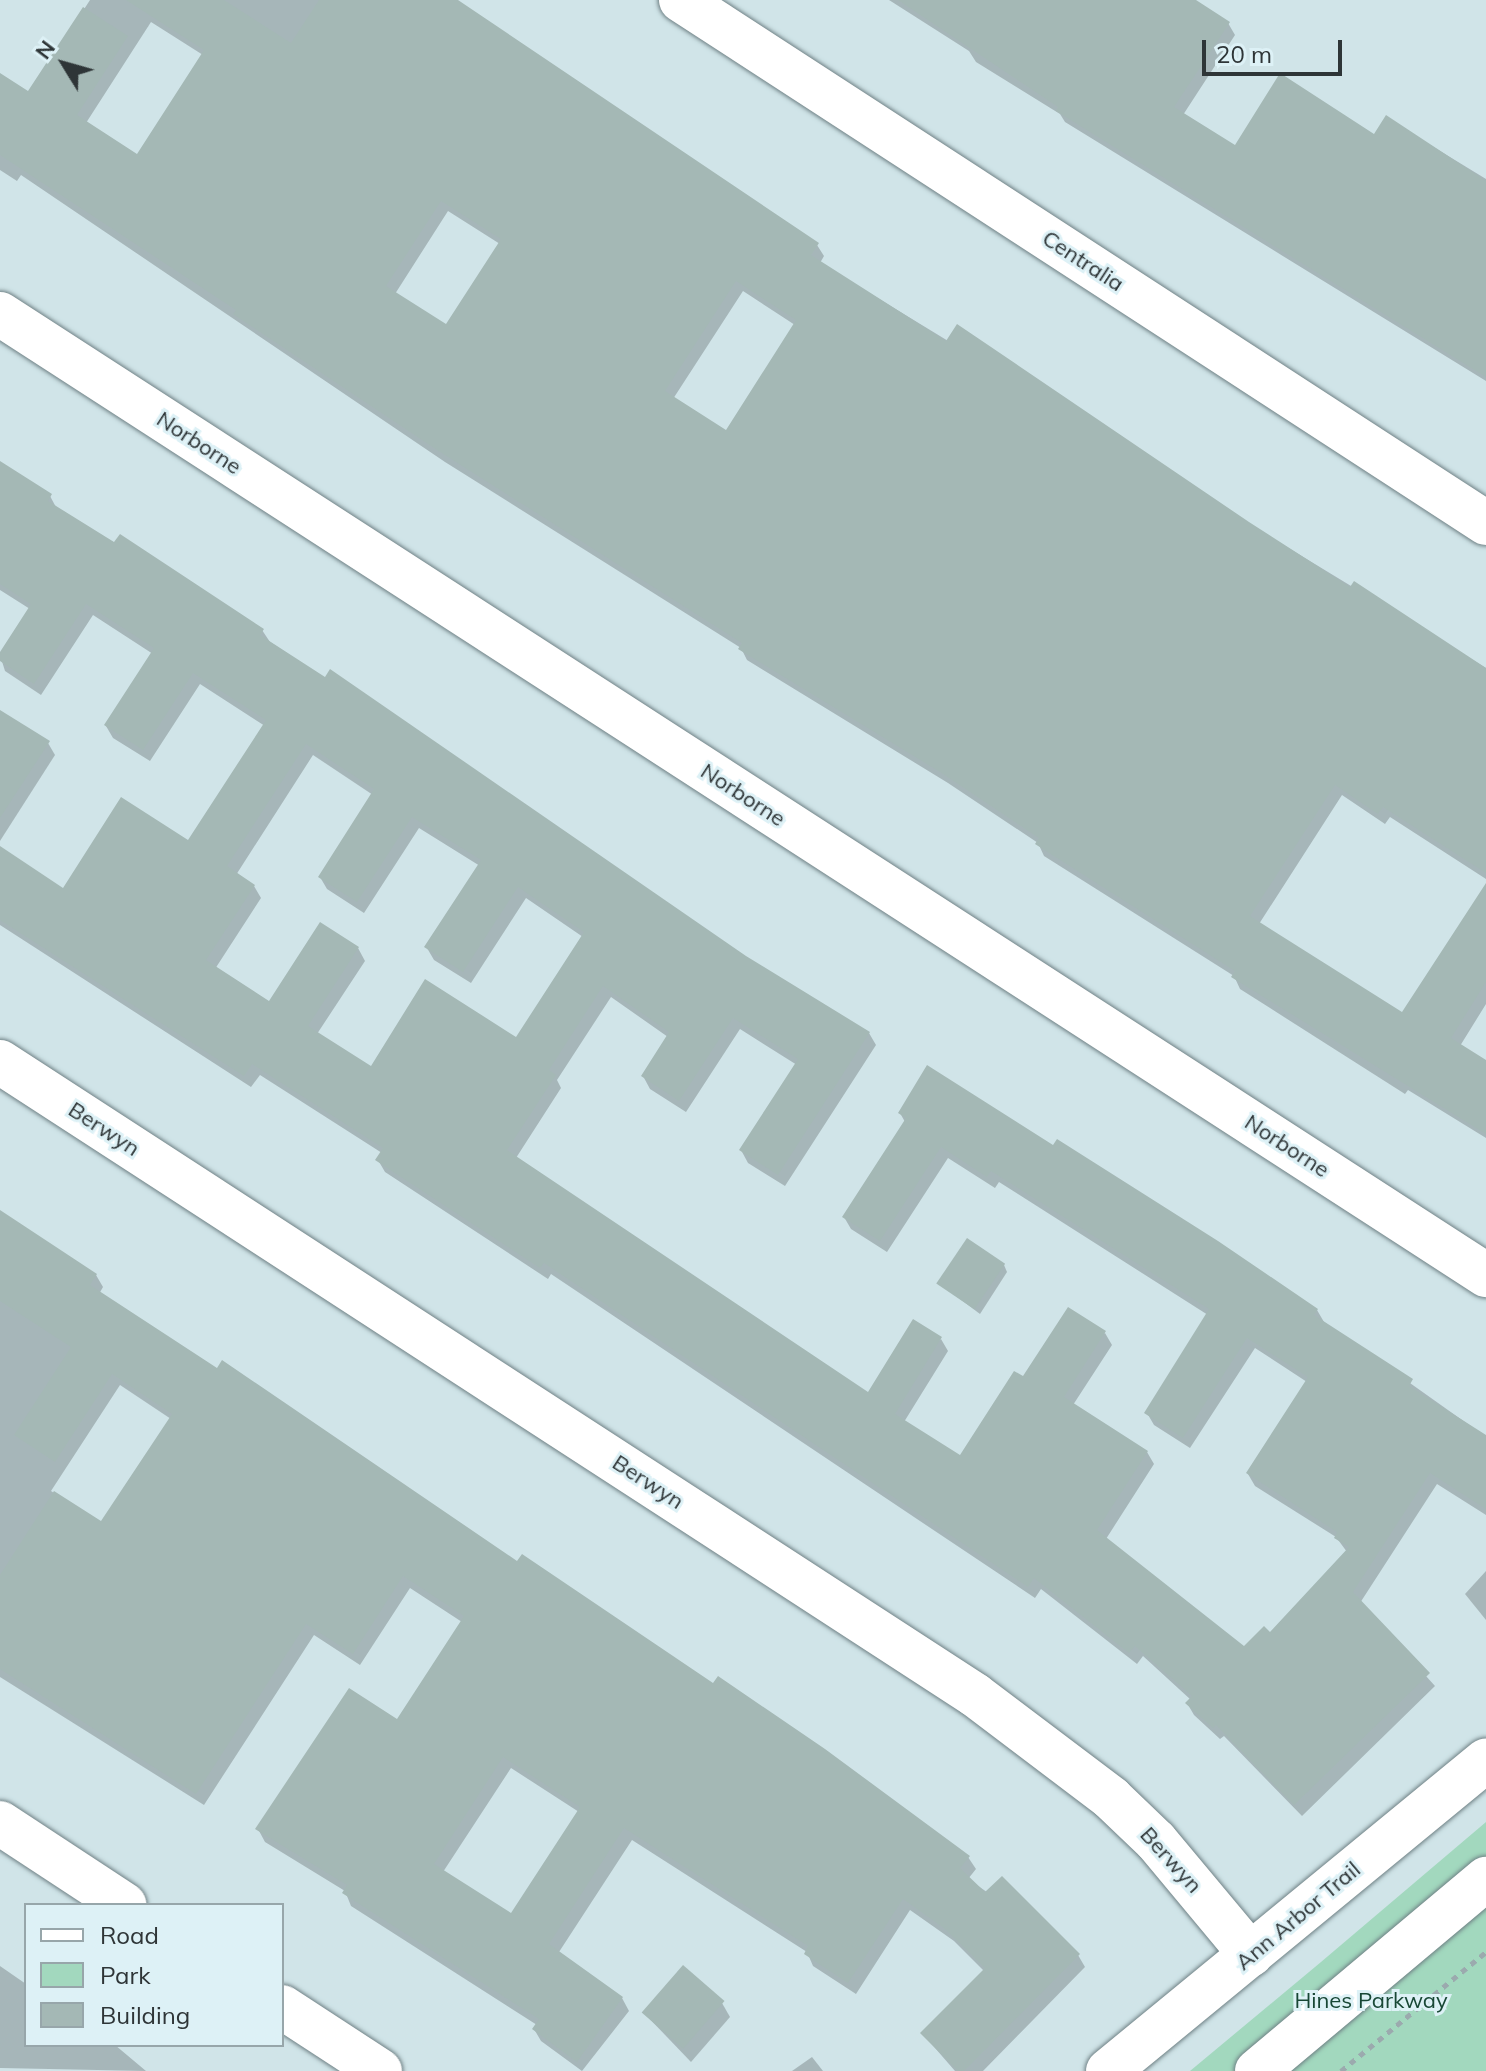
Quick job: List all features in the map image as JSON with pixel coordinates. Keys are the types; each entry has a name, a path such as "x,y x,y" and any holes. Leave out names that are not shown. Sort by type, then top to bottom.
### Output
{"street":[{"name":"Centralia","path":"681,0 1486,523"},
{"name":"Norborne","path":"0,314 1486,1275"},
{"name":"Berwyn","path":"0,1062 975,1695 1111,1798 1156,1841 1251,1955"},
{"name":"Ann Arbor Trail","path":"1108,2071 1486,1760"},
{"path":"0,1823 122,1903"},
{"path":"1257,2071 1486,1879"},
{"path":"284,2008 380,2071"}],"path":[{"path":"1341,2071 1486,1952"}],"green space":[{"name":"Hines Parkway","path":"1486,1822 1486,2071 1190,2071 1321,1962"}],"building":[{"path":"126,0 224,0 291,43 319,0 458,0 819,243 811,255 946,341 957,324 1249,522 1350,587 1354,581 1486,668 1486,873 1383,807 1378,814 1335,785 1250,916 1402,1012 1486,883 1486,982 1451,1038 1486,1060 1486,1134 1231,977 1235,971 1035,844 1039,838 940,772 738,649 742,643 437,450 233,314 236,310 0,155 0,73 28,91 83,7 128,36 77,115 137,154 204,50","holes":["441,201 501,239 446,324 386,286","736,281 796,320 726,430 665,391"]},
{"path":"898,0 1196,0 1230,22 1174,107 1235,145 1280,73 1374,134 1386,115 1486,181 1486,377 1056,111 1058,107"},
{"path":"0,461 52,494 48,501 114,542 120,534 264,629 260,635 325,677 330,669 746,956 870,1032 778,1175 739,1150 798,1059 733,1018 679,1101 641,1076 669,1032 603,986 549,1070 556,1075 507,1150 868,1392 913,1319 942,1337 895,1414 960,1455 1014,1371 1023,1376 1068,1307 1106,1331 1064,1397 1148,1451 1097,1530 1244,1646 1264,1626 1270,1632 1349,1547 1334,1538 1337,1532 1246,1473 1308,1377 1247,1338 1183,1438 1144,1413 1209,1309 991,1171 987,1177 941,1147 880,1241 842,1217 906,1118 898,1113 927,1065 1053,1145 1057,1139 1218,1241 1318,1309 1314,1315 1413,1379 1409,1386 1486,1435 1486,1509 1430,1473 1353,1592 1430,1673 1294,1805 1216,1725 1213,1728 1185,1703 1192,1696 1135,1646 1129,1653 1034,1578 1028,1587 544,1263 540,1268 375,1160 383,1148 252,1064 244,1076 0,920 0,846 63,888 121,797 188,840 266,720 193,673 143,750 104,725 154,648 86,604 34,684 0,661 0,652 31,604 0,584","holes":["306,744 374,789 318,877 357,902 412,817 481,860 424,947 463,972 518,887 584,932 516,1037 425,979 371,1066 308,1026 359,947 320,922 269,1001 206,960 255,885 227,866"]},
{"path":"0,710 50,741 0,818"},
{"path":"0,1210 97,1274 90,1285 217,1368 222,1360 517,1561 522,1554 713,1683 718,1676 825,1749 970,1856 960,1868 985,1892 1002,1876 1080,1954 964,2071 958,2071 920,2033 985,1968 945,1929 903,1899 848,1983 804,1954 808,1946 624,1828 549,1944 623,1997 577,2062 532,2029 539,2019 342,1893 347,1885 255,1829 349,1688 397,1719 464,1616 403,1576 353,1654 306,1624 196,1794 0,1669 0,1575 54,1491 101,1521 172,1414 112,1374 55,1462 14,1435 71,1347 0,1301","holes":["503,1757 580,1807 511,1913 434,1864"]},
{"path":"967,1238 1005,1264 974,1309 936,1284"},
{"path":"683,1965 725,2001 683,2049 642,2013"}]}
